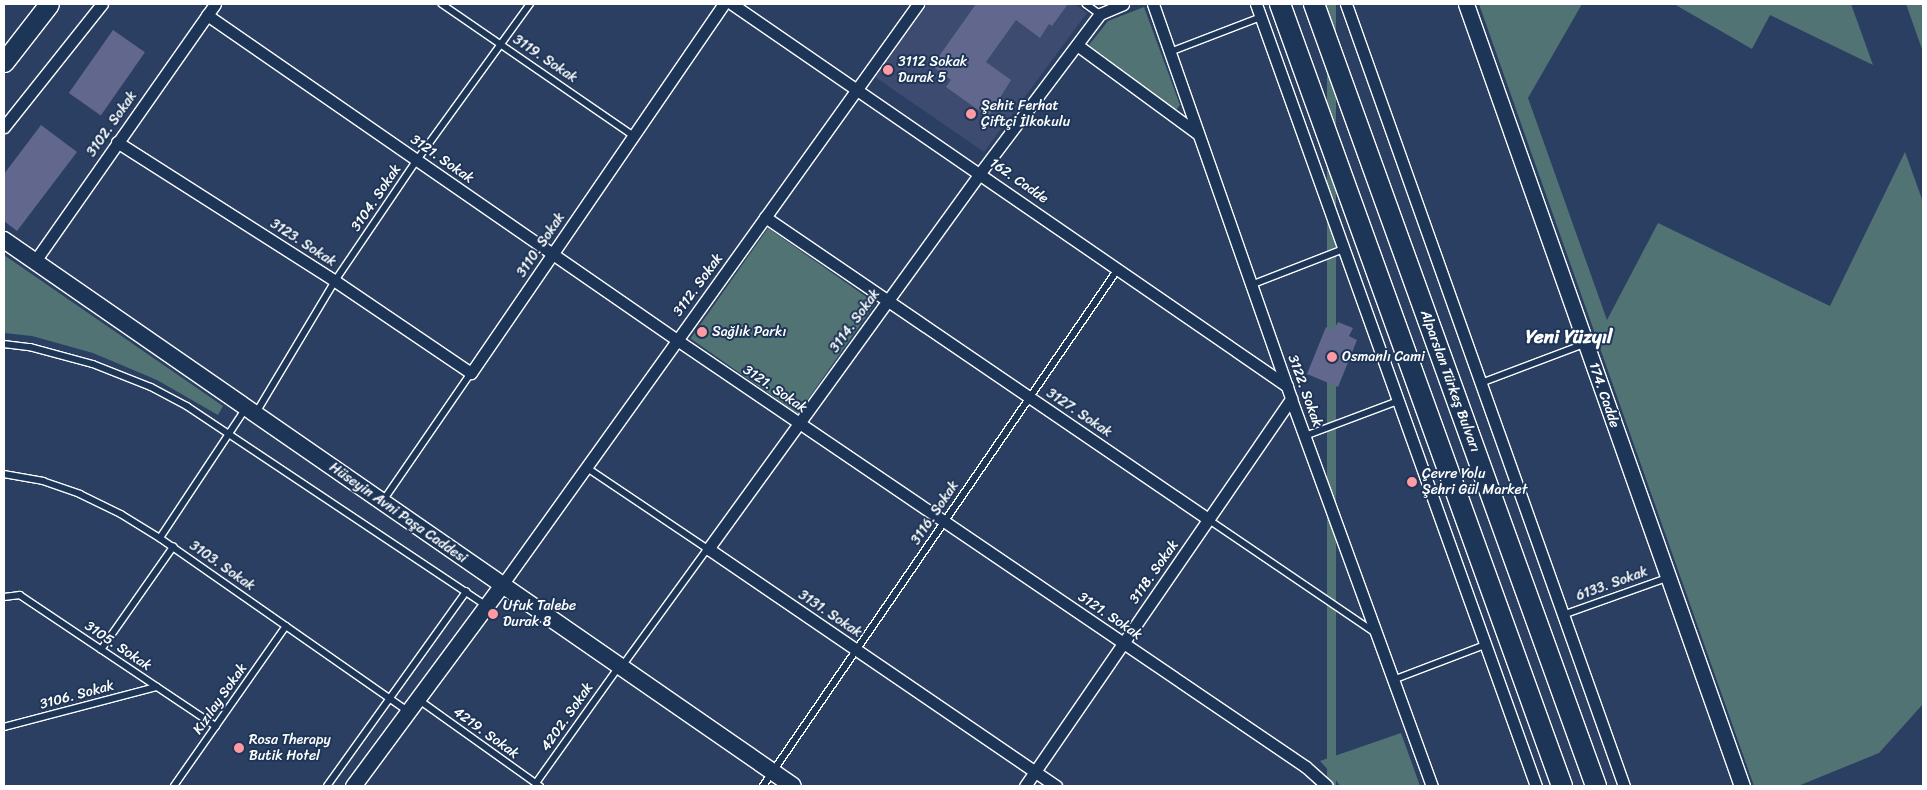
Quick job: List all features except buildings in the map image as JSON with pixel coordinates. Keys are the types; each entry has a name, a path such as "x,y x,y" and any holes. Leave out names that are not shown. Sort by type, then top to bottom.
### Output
{"highway":[{"path":"1280,4 1562,786"},
{"name":"Alparslan Türkeş Bulvarı","path":"1314,4 1596,786"}],"main road":[{"path":"4,62 49,4"},
{"name":"Hüseyin Avni Paşa Caddesi","path":"4,240 793,786"}],"street":[{"path":"4,127 102,4"},
{"name":"3102. Sokak","path":"35,261 215,4"},
{"name":"3110. Sokak","path":"471,373 724,4"},
{"name":"162. Cadde","path":"732,4 857,88 1287,386"},
{"name":"3112. Sokak","path":"502,585 918,4"},
{"name":"3114. Sokak","path":"708,549 980,173 1100,14 1123,4"},
{"name":"3122. Sokak","path":"1153,4 1291,399 1432,786"},
{"path":"1256,4 1536,786"},
{"path":"1346,4 1624,786"},
{"name":"174. Cadde","path":"1466,4 1742,786"},
{"name":"3121. Sokak","path":"207,15 677,340 1306,767 1327,786"},
{"path":"1077,45 1199,135"},
{"name":"3123. Sokak","path":"117,142 335,281 471,373"},
{"name":"3127. Sokak","path":"765,217 1208,519"},
{"name":"3118. Sokak","path":"1025,786 1291,399"},
{"name":"3131. Sokak","path":"708,549 1056,786"},
{"path":"353,786 502,585"}],"lane":[{"name":"3119. Sokak","path":"442,4 634,136"},
{"name":"3104. Sokak","path":"160,538 230,432 251,411 335,281 417,160 530,4"},
{"path":"1086,4 1100,14"},
{"path":"1170,52 1261,17"},
{"path":"1251,285 1344,249"},
{"name":"3116. Sokak","path":"763,786 1118,268"},
{"path":"1481,383 1586,343"},
{"path":"4,344 60,354 123,374 187,406 230,432 487,606"},
{"name":"3110. Sokak","path":"383,502 471,373"},
{"path":"1305,436 1398,401"},
{"name":"3131. Sokak","path":"586,467 708,549"},
{"name":"3103. Sokak","path":"4,474 43,482 80,494 121,514 160,538 390,698 413,705"},
{"name":"3127. Sokak","path":"1208,519 1377,634"},
{"path":"101,650 173,547"},
{"name":"3114. Sokak","path":"620,667 708,549"},
{"name":"6133. Sokak","path":"1563,615 1668,577"},
{"path":"327,786 466,592"},
{"name":"3105. Sokak","path":"4,597 20,596 216,726"},
{"name":"Kızılay Sokak","path":"174,786 286,626"},
{"path":"1393,680 1486,645"},
{"name":"4202. Sokak","path":"538,785 620,667"},
{"name":"3106. Sokak","path":"4,727 157,687"},
{"name":"4219. Sokak","path":"413,705 538,785"}],"shaded area":[{"name":"Şehit Ferhat Çiftçi İlkokulu","path":"928,4 1075,4 1087,13 984,152 875,77"}],"green space":[{"path":"1327,4 1336,4 1336,786 1327,786"},
{"path":"1479,4 1582,4 1528,98 1607,320 1658,223 1830,306 1905,152 1923,202 1923,704 1879,753 1798,786 1754,786"},
{"path":"1674,4 1851,4 1873,65 1770,15 1752,49"},
{"path":"1906,4 1923,4 1923,52"},
{"path":"1144,7 1180,105 1176,110 1089,45 1108,21"},
{"path":"768,228 875,303 798,414 691,339"},
{"path":"4,255 223,406 218,415 157,380 93,353 32,336 4,333"},
{"path":"1401,733 1420,786 1340,786 1320,761"}],"place":[{"name":"3112 Sokak Durak 5","path":"888,70"},
{"name":"Şehit Ferhat Çiftçi İlkokulu","path":"971,114"},
{"name":"Sağlık Parkı","path":"702,332"},
{"name":"Osmanlı Cami","path":"1332,357"},
{"name":"Çevre Yolu Şehri Gül Market","path":"1412,482"},
{"name":"Ufuk Talebe Durak 8","path":"493,614"},
{"name":"Rosa Therapy Butik Hotel","path":"239,748"}],"district":[{"name":"Yeni Yüzyıl","path":"1569,337"}]}
